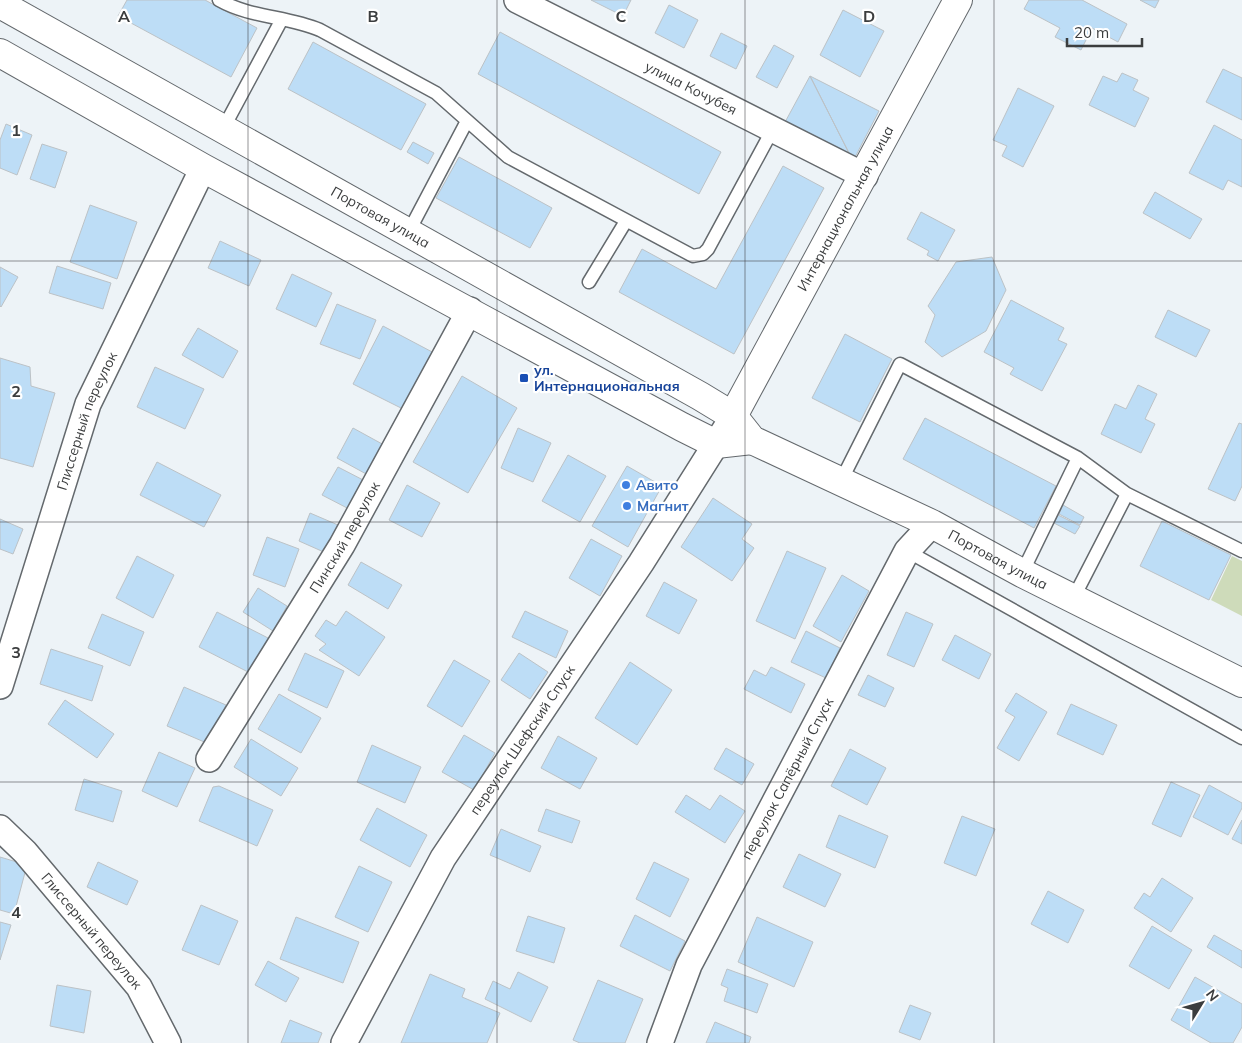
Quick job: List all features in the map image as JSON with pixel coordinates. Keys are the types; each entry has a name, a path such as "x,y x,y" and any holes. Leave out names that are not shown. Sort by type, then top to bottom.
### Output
{"main road":[{"name":"Интернациональная улица","path":"733,416 865,176 958,0"},
{"name":"Портовая улица","path":"0,4 733,416 752,440 932,524 1022,573 1074,597 1242,683"},
{"path":"0,53 203,168 716,444 752,440"}],"street":[{"name":"улица Кочубея","path":"517,0 865,176"},
{"name":"Глиссерный переулок","path":"0,686 88,404 203,168"},
{"name":"Пинский переулок","path":"209,758 342,546 470,310"},
{"name":"переулок Шефский Спуск","path":"344,1043 443,858 641,563 733,416"},
{"name":"переулок Сапёрный Спуск","path":"660,1043 689,965 907,551 932,524"},
{"name":"Глиссерный переулок","path":"0,828 32,859 139,988 168,1043"}],"lane":[{"path":"219,0 254,14 282,19 320,30 422,85 445,100 508,157 689,255 698,257 703,254 773,129"},
{"path":"223,129 282,19"},
{"path":"408,232 467,121"},
{"path":"589,282 626,221"},
{"path":"841,481 900,364 1078,458 1127,494 1242,552"},
{"path":"1022,573 1078,458"},
{"path":"1074,597 1127,494"},
{"path":"907,551 1242,738"}],"green space":[{"path":"1232,556 1242,561 1242,616 1211,600"}],"building":[{"path":"127,0 205,0 257,28 231,77 118,16"},
{"path":"591,0 631,0 623,16"},
{"path":"1029,0 1082,0 1127,24 1118,42 1092,28 1081,50 1055,37 1060,28 1024,9"},
{"path":"1140,0 1159,0 1155,8"},
{"path":"669,5 698,20 684,48 655,33"},
{"path":"843,10 884,31 860,77 820,55"},
{"path":"500,32 721,152 699,194 478,74"},
{"path":"721,33 747,46 736,69 710,56"},
{"path":"313,42 426,104 401,150 288,89"},
{"path":"774,45 794,56 777,88 756,77"},
{"path":"1223,69 1242,78 1242,120 1206,102"},
{"path":"1122,73 1138,80 1133,90 1149,98 1135,127 1089,105 1103,76 1117,82"},
{"path":"810,76 879,111 853,161"},
{"path":"810,76 853,161 784,124"},
{"path":"1018,88 1054,106 1023,167 1002,156 1007,146 993,140"},
{"path":"6,124 32,135 17,175 0,168 0,140"},
{"path":"1214,125 1242,140 1242,187 1228,180 1223,190 1189,173"},
{"path":"413,142 434,153 428,164 407,152"},
{"path":"42,144 67,152 55,188 30,179"},
{"path":"459,157 552,208 530,248 436,198"},
{"path":"783,166 824,188 734,354 619,292 642,249 716,289"},
{"path":"1155,192 1202,219 1190,239 1143,213"},
{"path":"90,205 137,222 117,279 70,262"},
{"path":"921,212 955,230 938,261 927,255 929,251 907,239"},
{"path":"220,241 261,260 249,286 208,268"},
{"path":"992,257 1006,290 986,331 942,357 925,342 935,315 928,306 956,262"},
{"path":"57,266 111,283 103,309 49,293"},
{"path":"0,267 18,277 1,307 0,306"},
{"path":"292,274 332,293 316,327 276,309"},
{"path":"1011,300 1064,328 1058,340 1067,344 1042,391 1010,374 1014,368 984,352"},
{"path":"337,304 376,320 360,359 320,344"},
{"path":"1168,310 1210,330 1196,357 1155,337"},
{"path":"383,326 436,354 407,411 353,384"},
{"path":"198,328 238,351 223,378 182,355"},
{"path":"845,334 892,359 860,422 812,398"},
{"path":"0,358 30,367 31,386 55,393 33,467 0,458"},
{"path":"155,367 204,389 185,429 137,407"},
{"path":"462,376 517,408 468,493 413,462"},
{"path":"1138,385 1157,394 1145,419 1155,424 1141,453 1101,434 1115,404 1126,409"},
{"path":"925,418 1056,486 1034,528 903,459"},
{"path":"1239,423 1242,424 1242,486 1235,501 1208,489"},
{"path":"353,428 384,445 368,475 337,458"},
{"path":"518,428 551,443 533,482 501,468"},
{"path":"568,455 606,476 580,522 542,501"},
{"path":"157,462 221,495 204,527 140,495"},
{"name":"Магнит","path":"627,466 662,486 628,547 592,526"},
{"path":"338,467 367,482 351,510 322,495"},
{"path":"407,485 440,503 422,537 389,520"},
{"path":"713,498 752,524 742,539 754,548 732,581 681,547"},
{"path":"1063,505 1084,517 1080,525 1059,514"},
{"path":"310,513 338,525 326,553 299,541"},
{"path":"1058,515 1080,526 1075,534 1054,523"},
{"path":"0,519 23,529 13,554 0,549"},
{"path":"1162,521 1231,555 1209,600 1140,566"},
{"path":"267,537 299,549 285,587 253,575"},
{"path":"591,539 622,556 600,596 569,578"},
{"path":"787,551 826,568 795,639 756,621"},
{"path":"137,556 174,575 153,618 116,598"},
{"path":"361,562 402,585 388,609 348,585"},
{"path":"842,575 869,591 841,642 813,626"},
{"path":"664,582 697,600 679,634 646,616"},
{"path":"258,588 287,606 273,631 243,612"},
{"path":"346,611 385,637 359,676 319,650 326,644 315,636 326,620 336,626"},
{"path":"525,611 568,631 556,658 512,637"},
{"path":"217,612 270,639 252,674 199,647"},
{"path":"906,612 933,624 914,667 887,655"},
{"path":"102,614 144,632 130,666 88,648"},
{"path":"806,631 840,648 826,678 791,662"},
{"path":"955,635 991,654 979,679 942,660"},
{"path":"51,649 103,666 92,701 40,684"},
{"path":"305,653 344,671 327,708 288,690"},
{"path":"519,653 548,672 530,699 501,680"},
{"path":"454,660 490,681 462,727 427,706"},
{"path":"630,662 672,690 637,745 595,718"},
{"path":"771,667 805,684 791,713 744,689 754,670 766,676"},
{"path":"868,675 894,688 885,707 858,695"},
{"path":"184,687 226,705 209,744 167,726"},
{"path":"1016,693 1047,712 1019,761 997,748 1015,717 1005,711"},
{"path":"279,694 321,718 301,753 258,729"},
{"path":"65,700 114,734 97,758 48,724"},
{"path":"1071,704 1117,725 1103,755 1057,734"},
{"path":"464,735 495,753 474,790 442,772"},
{"path":"558,736 597,758 580,789 541,768"},
{"path":"251,739 298,768 281,796 234,767"},
{"path":"372,745 421,767 405,803 357,782"},
{"path":"726,748 754,764 742,785 714,769"},
{"path":"850,749 886,768 867,805 831,786"},
{"path":"159,752 195,768 177,807 142,791"},
{"path":"84,779 122,791 113,822 75,810"},
{"path":"1171,782 1200,795 1181,837 1152,824"},
{"path":"1209,785 1242,803 1242,808 1228,835 1193,817"},
{"path":"219,786 273,810 257,846 199,821 213,787"},
{"path":"686,795 710,810 720,795 745,811 725,843 675,812"},
{"path":"377,808 427,835 410,867 360,840"},
{"path":"546,809 580,821 572,843 538,831"},
{"path":"839,815 888,836 875,868 826,847"},
{"path":"962,816 995,829 976,876 944,863"},
{"path":"1242,820 1242,844 1232,839"},
{"path":"501,829 541,846 530,872 490,855"},
{"path":"799,854 841,874 825,907 783,887"},
{"path":"0,857 27,865 14,914 0,910"},
{"path":"98,862 138,881 127,905 87,887"},
{"path":"654,862 689,879 670,917 636,899"},
{"path":"359,866 392,882 368,932 335,917"},
{"path":"1162,878 1193,898 1171,932 1134,908 1144,893 1150,897"},
{"path":"1048,891 1084,910 1068,943 1031,924"},
{"path":"201,905 238,921 219,965 182,950"},
{"path":"635,915 685,941 670,971 620,946"},
{"path":"528,916 565,928 554,963 516,951"},
{"path":"296,917 359,942 343,983 280,959"},
{"path":"757,917 813,942 794,987 738,962"},
{"path":"0,922 11,925 0,960"},
{"path":"1152,926 1192,950 1169,989 1129,966"},
{"path":"1214,935 1242,951 1242,968 1207,947"},
{"path":"268,961 299,978 286,1002 255,985"},
{"path":"727,969 768,984 757,1013 724,1001 728,988 721,985"},
{"path":"518,972 548,987 531,1022 485,999 493,981 510,989"},
{"path":"430,974 465,989 462,997 500,1013 487,1043 401,1043"},
{"path":"1195,977 1242,1004 1242,1027 1233,1043 1211,1043 1171,1020"},
{"path":"598,980 643,999 625,1043 580,1043 573,1040"},
{"path":"57,985 91,991 84,1033 50,1026"},
{"path":"910,1005 931,1013 920,1040 899,1032"},
{"path":"290,1020 322,1033 318,1043 281,1043"},
{"path":"715,1022 751,1037 749,1043 706,1043"}],"place":[{"name":"ул. Интернациональная","path":"524,378"},
{"name":"Авито","path":"626,485"},
{"name":"Магнит","path":"627,506"}]}
